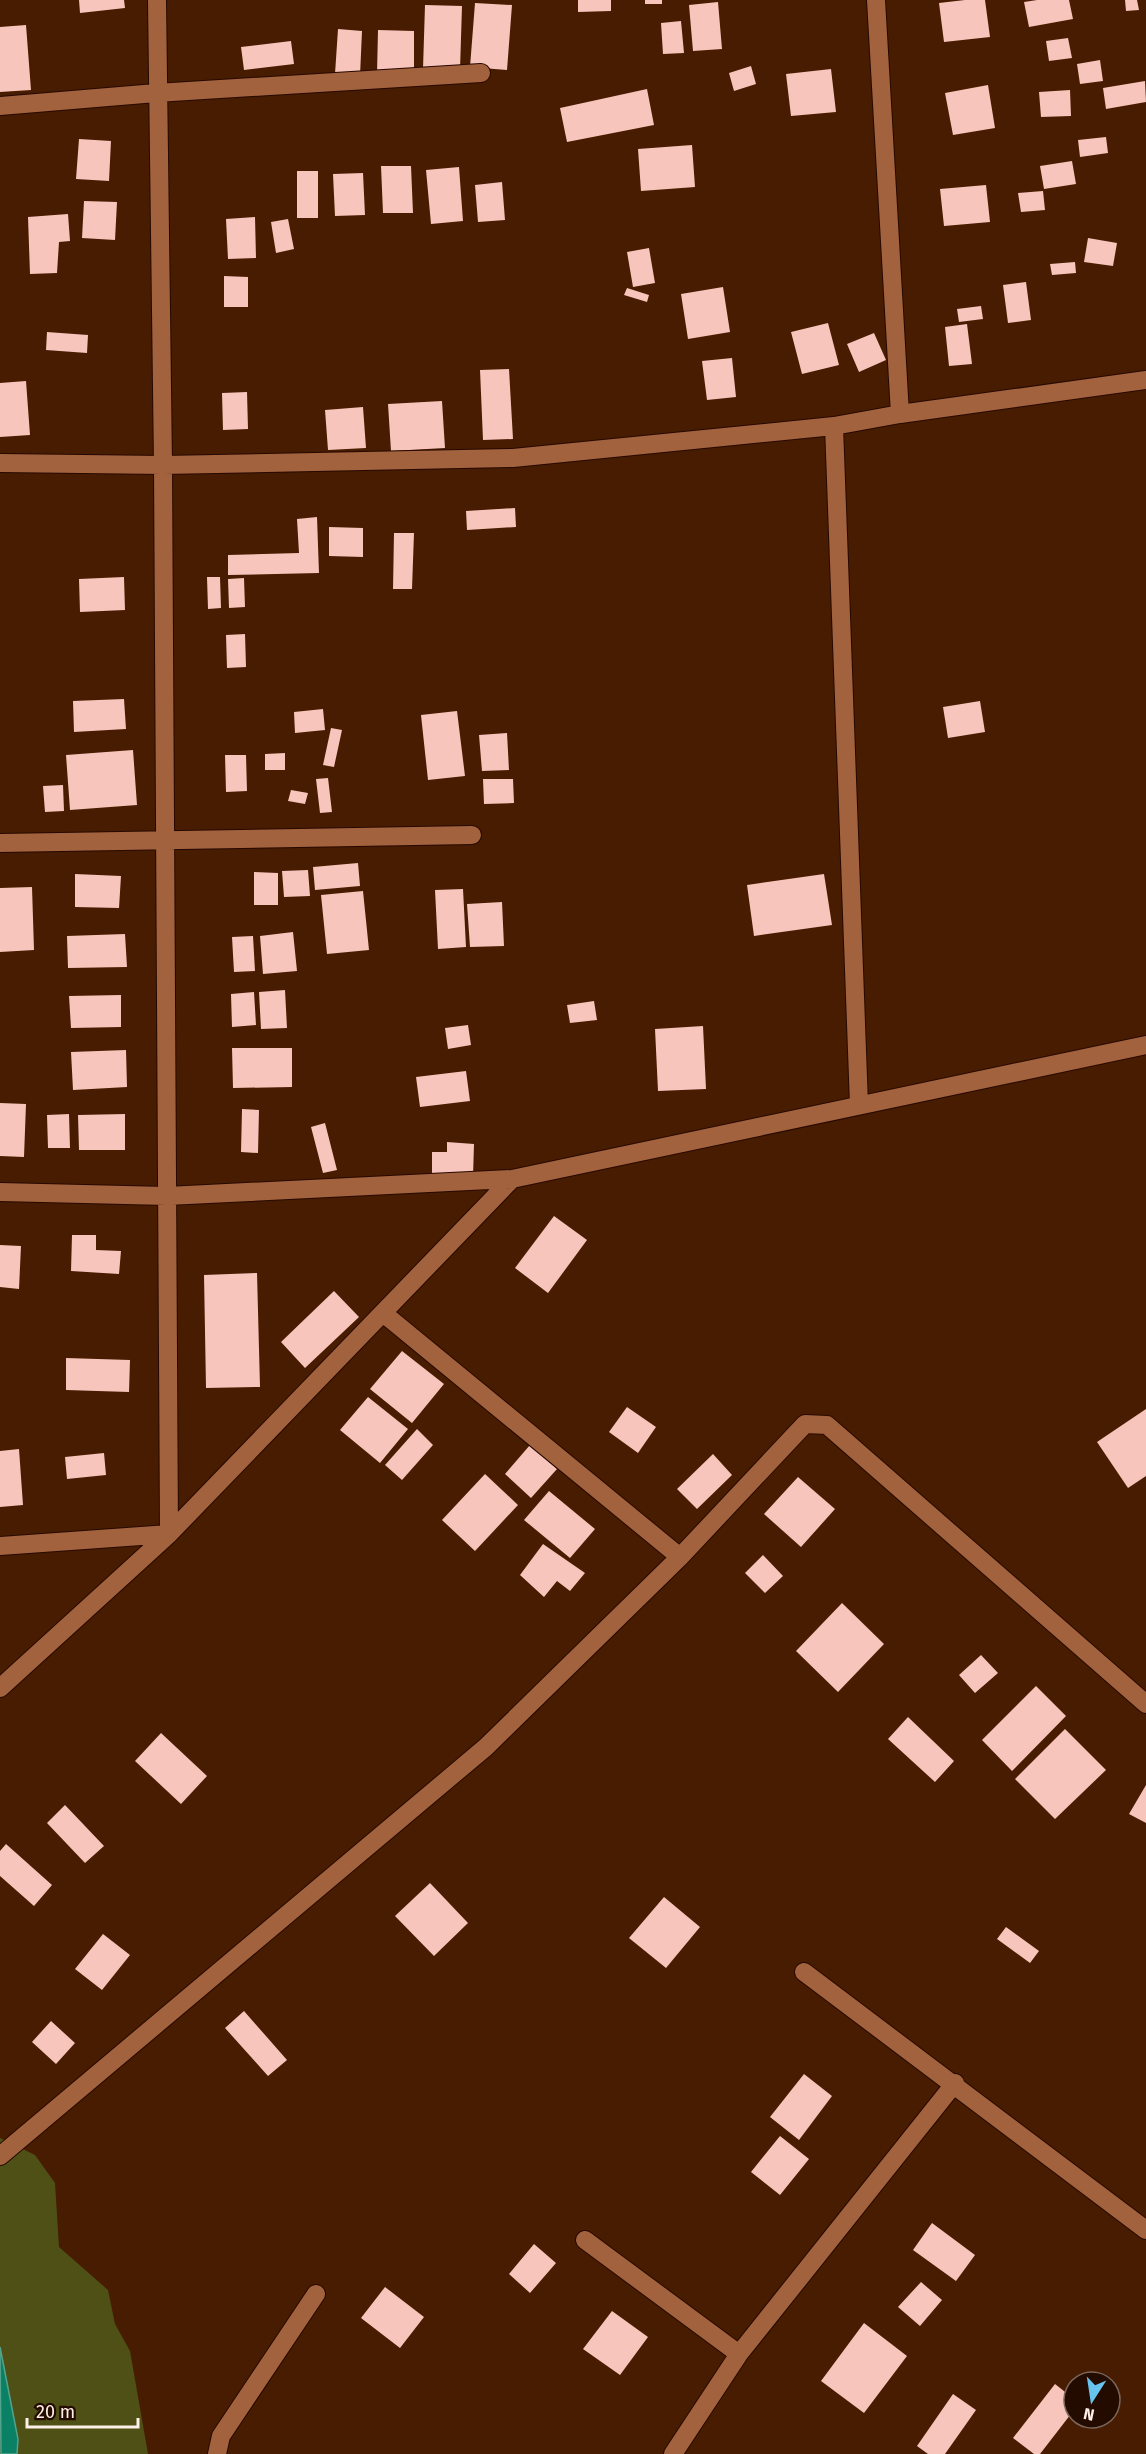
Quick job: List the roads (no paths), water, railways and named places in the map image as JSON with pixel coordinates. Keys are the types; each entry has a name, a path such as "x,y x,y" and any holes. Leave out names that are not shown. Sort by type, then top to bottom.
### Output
{"street":[{"path":"157,0 156,93 163,465 169,1534"},
{"path":"876,0 900,414"},
{"path":"0,106 156,93 481,73"},
{"path":"0,463 163,465 513,458 834,426 900,414 1146,380"},
{"path":"834,426 859,1105"},
{"path":"0,843 472,835"},
{"path":"0,1192 167,1196 512,1179 1146,1045"},
{"path":"0,1688 169,1534 512,1179"},
{"path":"383,1313 680,1557"},
{"path":"0,2156 486,1747 680,1557 805,1424 827,1425 1146,1704"},
{"path":"0,1546 169,1534"},
{"path":"804,1972 955,2083 1146,2229"},
{"path":"673,2454 739,2354 955,2083"},
{"path":"585,2240 739,2354"},
{"path":"217,2454 221,2436 316,2294"}]}
